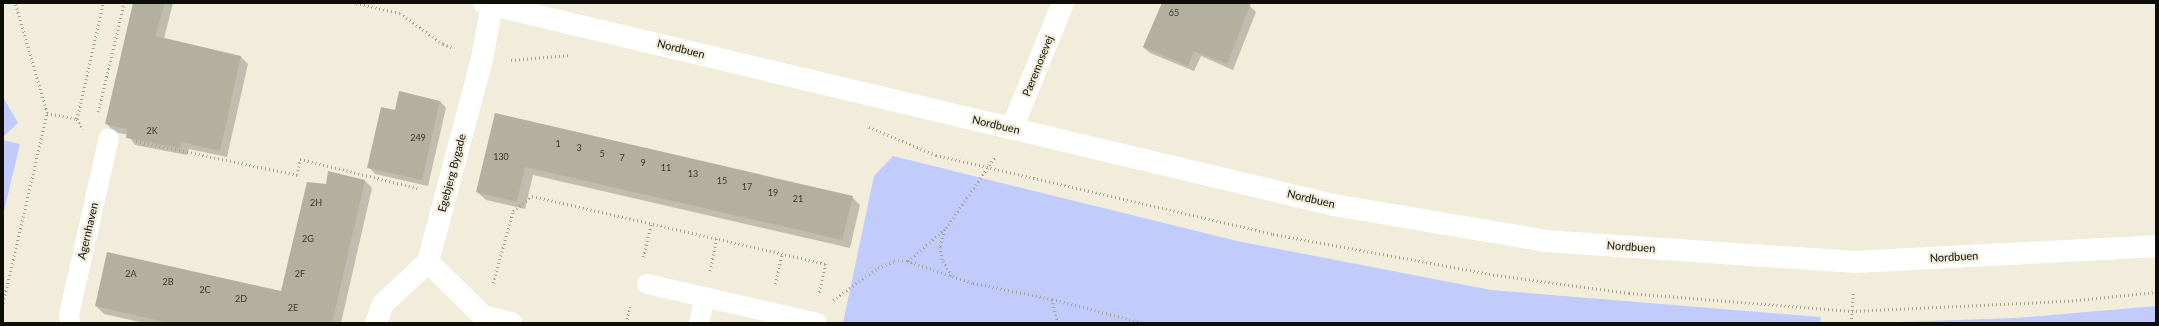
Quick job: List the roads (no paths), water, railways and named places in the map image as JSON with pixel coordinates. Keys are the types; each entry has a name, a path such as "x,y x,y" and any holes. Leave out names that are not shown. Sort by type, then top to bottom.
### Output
{"street":[{"name":"Pæremosevej","path":"1012,128 1063,3"},
{"name":"Nordbuen","path":"488,4 1334,205 1546,241 1855,262 2156,246"},
{"name":"Egebjerg Bygade","path":"428,262 482,59 488,4"},
{"path":"376,323 383,304 428,262 483,316 511,323"}],"lane":[{"name":"Agernhaven","path":"70,323 69,315 109,138"},
{"path":"647,284 816,323"},
{"path":"699,323 705,297"}]}
